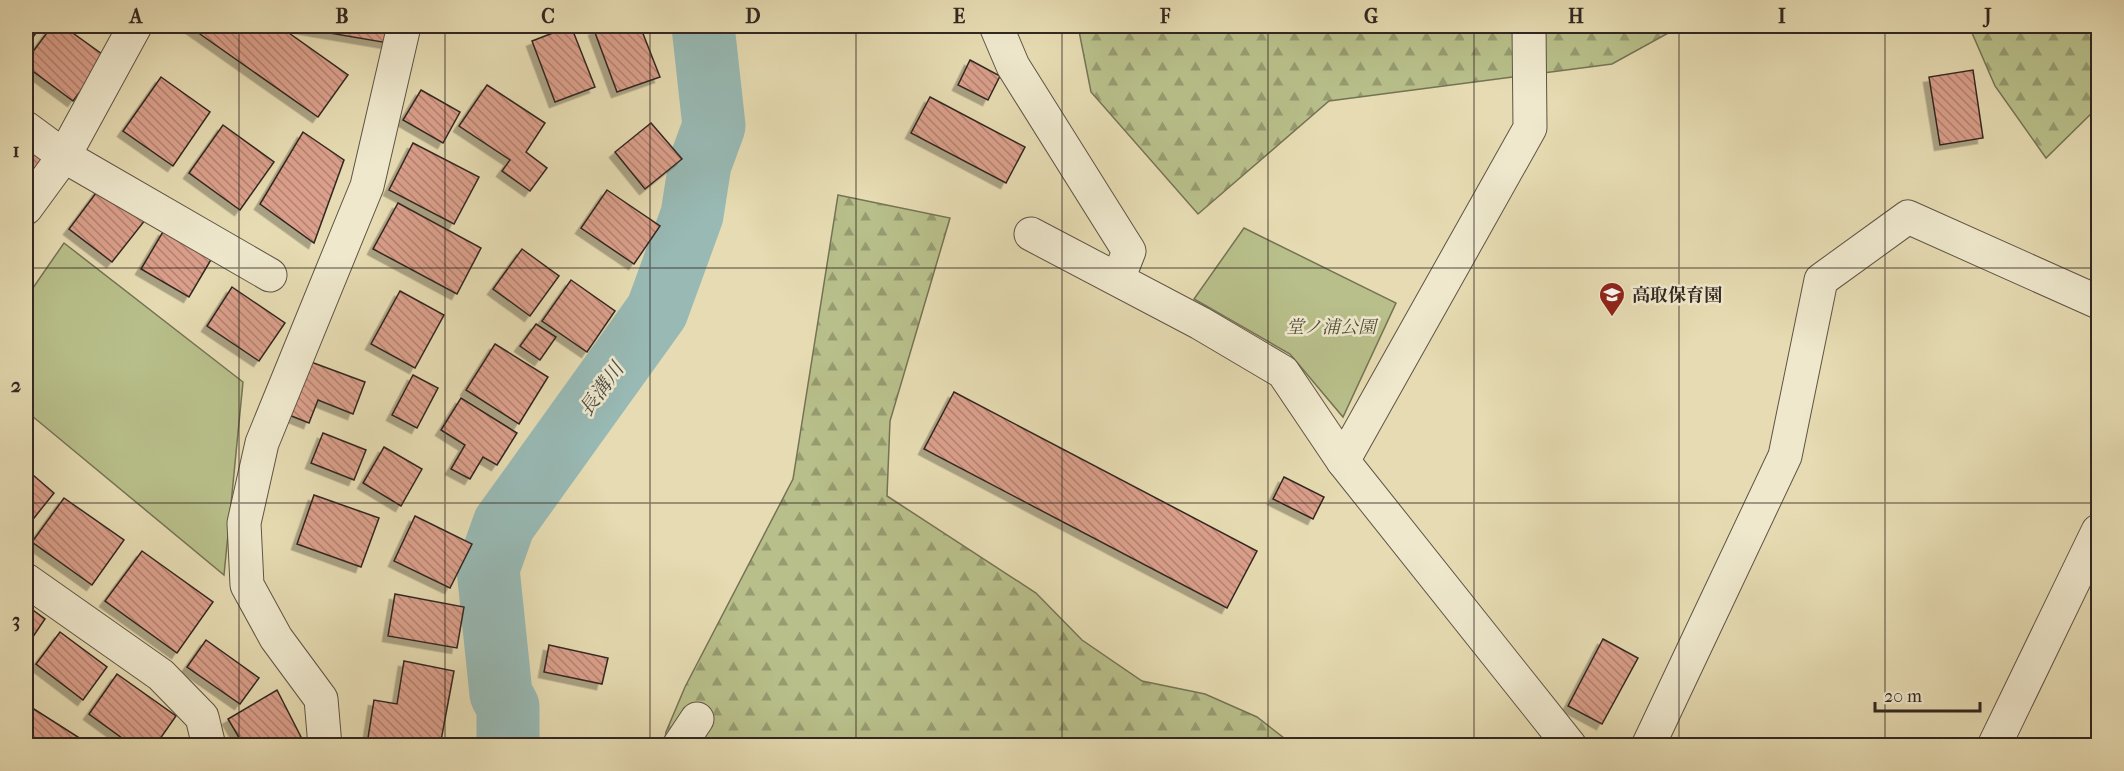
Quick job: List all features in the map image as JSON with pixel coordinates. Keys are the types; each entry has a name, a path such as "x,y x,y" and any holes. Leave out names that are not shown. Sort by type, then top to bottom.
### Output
{"street":[{"path":"26,208 64,156 135,26"},
{"path":"325,746 321,699 276,638 247,585 244,523 262,443 367,186 404,26"},
{"path":"996,26 1013,66 1129,251 1118,279"},
{"path":"1343,461 1530,129 1529,26"},
{"path":"26,128 64,156 270,275"},
{"path":"1648,746 1785,456 1821,280 1908,217 2098,302"},
{"path":"1031,234 1200,323 1283,372 1343,461 1570,746"},
{"path":"1994,746 2098,531"},
{"path":"26,580 160,675 202,717 208,746"}],"green space":[{"path":"1078,26 1673,26 1672,31 1612,64 1329,101 1198,214 1091,92"},
{"path":"1969,26 2098,26 2098,107 2046,158 1995,86"},
{"path":"838,195 950,218 890,421 887,496 1036,593 1082,640 1142,681 1205,694 1257,717 1293,745 664,746 666,732 685,687 793,479"},
{"name":"堂ノ浦公園","path":"1244,228 1396,303 1343,417 1290,354 1194,299"},
{"path":"64,243 243,382 224,575 26,411 26,298"}],"building":[{"path":"26,26 41,26 26,47"},
{"path":"52,26 63,26 106,57 73,101 26,66 26,61"},
{"path":"191,26 279,26 348,75 318,117"},
{"path":"301,26 391,26 388,43 300,28"},
{"path":"571,26 595,87 555,102 532,41"},
{"path":"605,26 640,26 660,77 617,92 594,30"},
{"path":"970,60 1000,76 988,100 958,85"},
{"path":"1973,70 1983,138 1940,145 1929,77"},
{"path":"161,77 210,112 173,166 123,131"},
{"path":"487,85 545,123 526,152 547,168 530,191 502,171 510,160 459,126"},
{"path":"421,90 460,112 443,143 403,120"},
{"path":"930,97 1025,147 1006,183 911,133"},
{"path":"651,123 682,159 645,189 615,152"},
{"path":"223,125 274,162 240,210 189,173"},
{"path":"303,132 344,160 314,243 260,204"},
{"path":"26,142 47,160 26,186"},
{"path":"413,143 479,177 454,224 389,190"},
{"path":"102,185 146,219 112,262 69,229"},
{"path":"607,190 660,226 634,264 581,228"},
{"path":"398,203 481,248 457,294 373,249"},
{"path":"164,230 212,258 189,297 141,269"},
{"path":"522,249 559,276 530,316 493,289"},
{"path":"571,280 615,311 587,352 542,321"},
{"path":"232,287 285,323 259,361 207,326"},
{"path":"400,291 444,315 415,368 371,344"},
{"path":"536,324 556,337 540,360 520,346"},
{"path":"495,344 548,377 519,424 466,390"},
{"path":"311,362 365,382 353,414 318,400 309,423 289,415"},
{"path":"413,375 438,388 417,428 392,415"},
{"path":"954,392 1257,551 1227,608 924,449"},
{"path":"461,398 517,433 497,465 483,457 470,479 451,469 465,445 441,430"},
{"path":"323,433 366,450 354,480 311,463"},
{"path":"384,447 422,469 401,506 363,483"},
{"path":"26,469 54,493 26,528"},
{"path":"1284,477 1324,497 1313,519 1273,499"},
{"path":"314,495 379,518 361,567 297,544"},
{"path":"64,498 124,540 92,585 32,542"},
{"path":"415,516 472,544 450,588 394,561"},
{"path":"142,551 213,602 177,653 105,601"},
{"path":"395,594 464,607 457,648 388,636"},
{"path":"26,605 45,619 26,647"},
{"path":"60,632 107,667 83,700 36,664"},
{"path":"1603,639 1638,658 1602,724 1568,706"},
{"path":"206,640 259,678 240,704 187,667"},
{"path":"549,645 608,658 602,684 544,672"},
{"path":"404,661 454,671 440,746 405,741 404,745 368,738 374,700 397,704"},
{"path":"117,674 176,716 155,746 133,746 89,714"},
{"path":"277,690 301,737 285,746 244,746 228,719"},
{"path":"26,704 89,744 88,746 26,746"}],"waterway":[{"name":"長溝川","path":"508,746 508,707 501,694 488,569 504,524 657,311 692,215 700,164 714,126 703,26"}],"place":[{"name":"高取保育園","path":"1612,318"}]}
